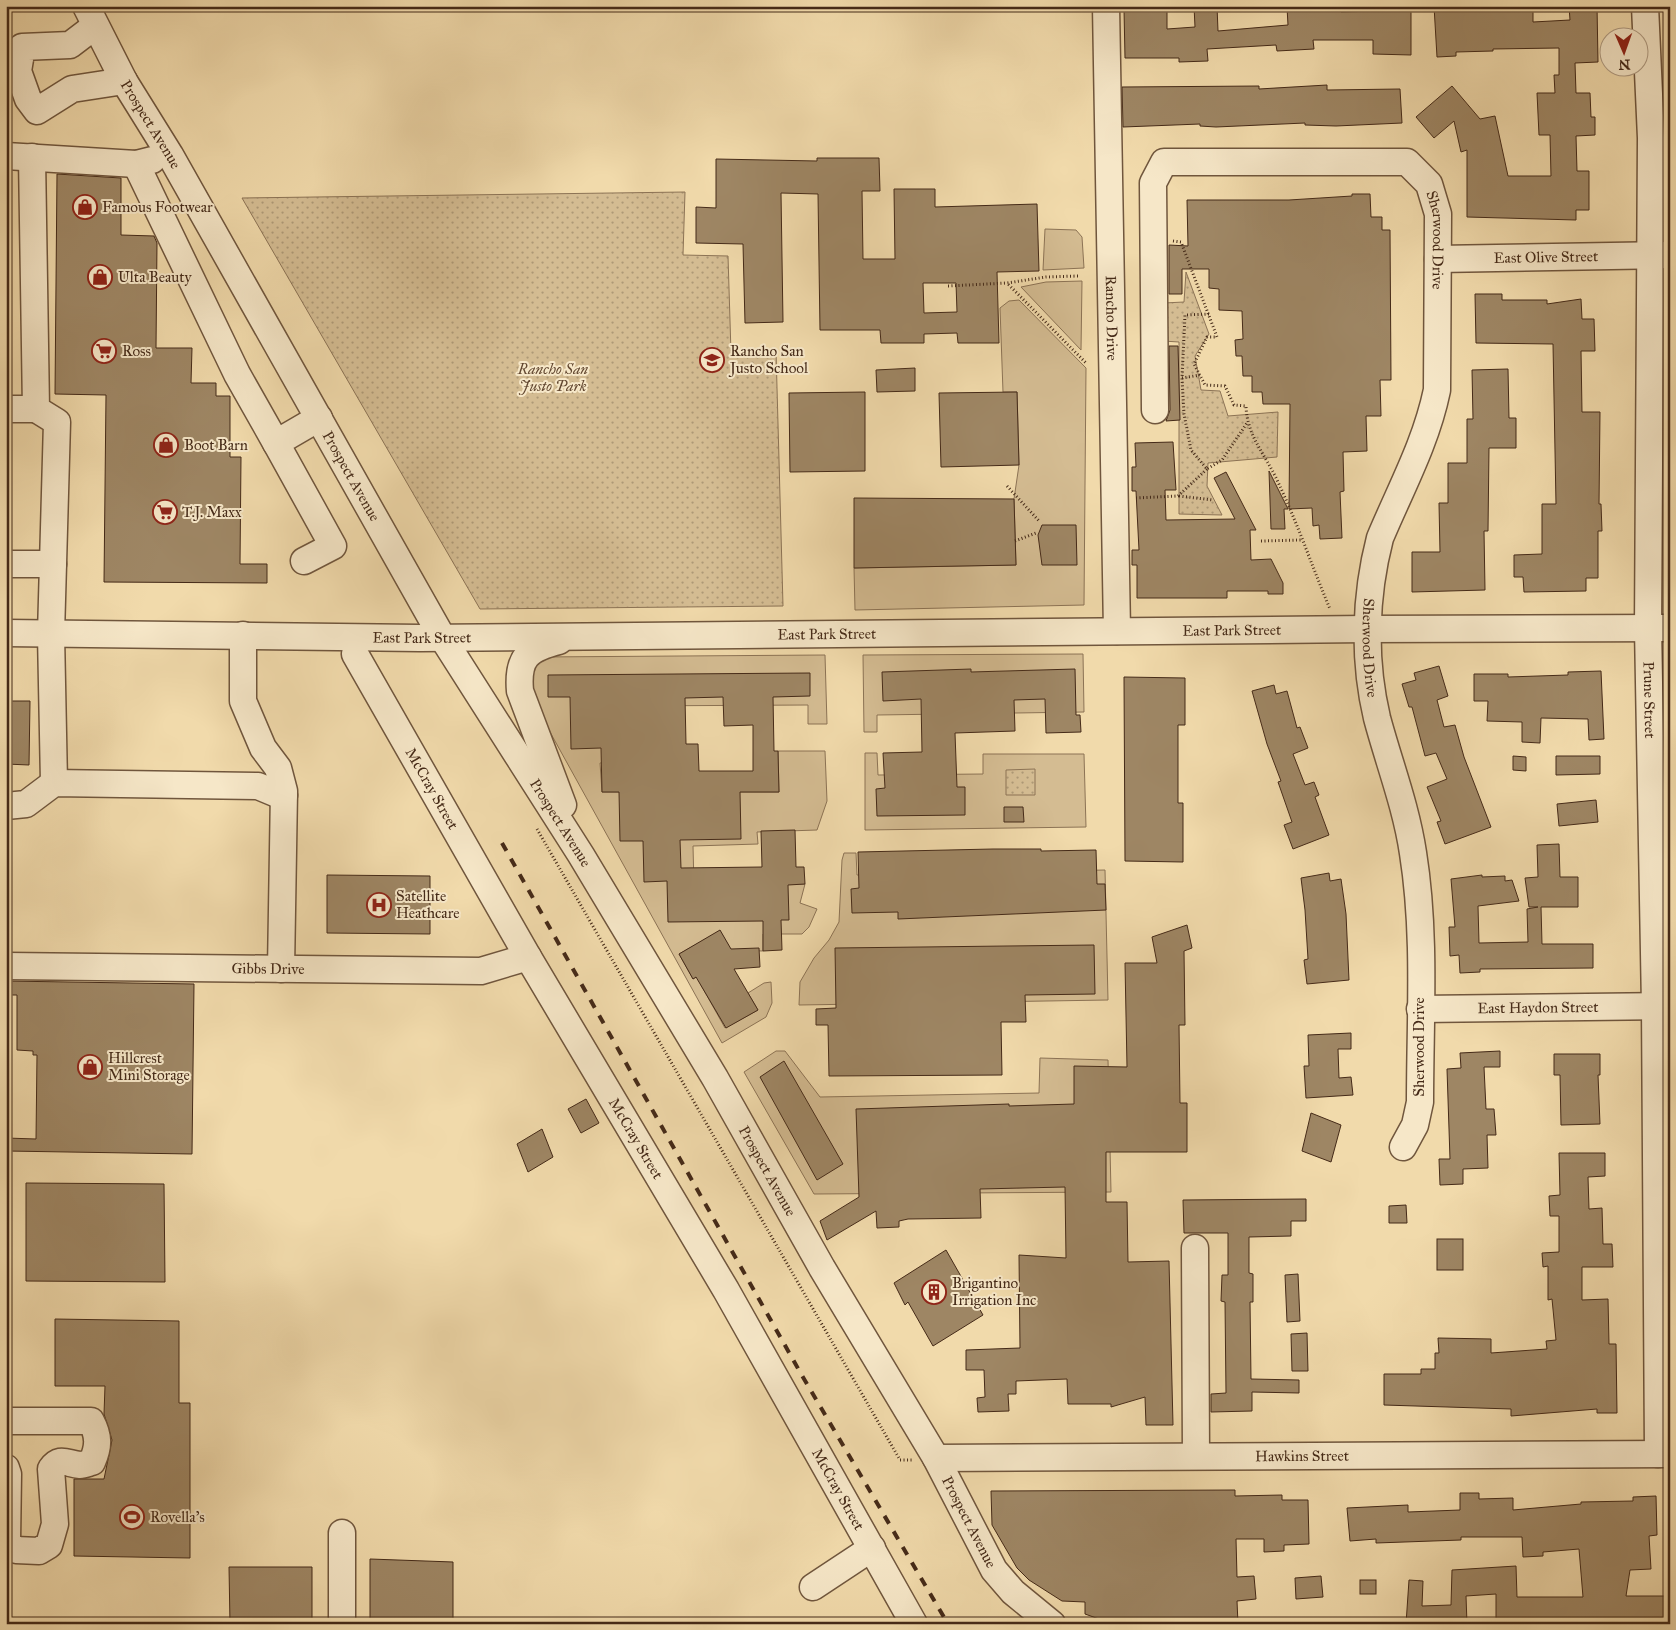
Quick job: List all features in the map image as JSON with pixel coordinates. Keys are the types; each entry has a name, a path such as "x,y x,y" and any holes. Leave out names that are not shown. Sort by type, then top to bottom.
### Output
{"street":[{"name":"Rancho Drive","path":"1106,6 1117,631"},
{"name":"Prune Street","path":"1645,6 1651,138 1661,255 1659,628 1664,1454"},
{"path":"91,16 70,45 22,47 18,71 28,99 37,111 72,89 124,81"},
{"name":"Prospect Avenue","path":"91,16 124,81 170,155 442,637 582,855 714,1078 822,1268 936,1458 994,1570 1013,1592 1052,1624"},
{"path":"6,156 136,164 170,155"},
{"path":"32,157 36,409"},
{"name":"Sherwood Drive","path":"1155,333 1153,184 1164,162 1407,162 1429,184 1438,214 1437,390 1432,415 1420,450 1380,538 1376,553 1367,628 1368,656 1377,716 1404,810 1413,851 1419,909 1420,1102 1415,1125 1403,1147"},
{"path":"136,164 237,374 333,546 304,561"},
{"name":"East Olive Street","path":"1438,259 1661,255"},
{"path":"1112,332 1155,333 1155,410"},
{"path":"6,409 36,409 57,422 51,634 54,783"},
{"path":"276,443 319,418"},
{"path":"6,564 53,564"},
{"name":"East Park Street","path":"6,633 442,637 1367,628 1659,628"},
{"path":"243,635 242,701 263,748 278,768 284,795 282,969"},
{"path":"581,636 545,644 532,650 520,665 518,674 520,690 582,855"},
{"name":"McCray Street","path":"356,654 528,957 726,1290 914,1624"},
{"path":"6,806 26,804 54,783 258,786 284,795"},
{"name":"Gibbs Drive","path":"6,966 481,970 528,957"},
{"name":"East Haydon Street","path":"1420,1009 1662,1006"},
{"path":"1195,1248 1196,1456"},
{"path":"6,1421 90,1421 98,1434 96,1453 92,1462 81,1465 63,1460 56,1463 52,1469 55,1524 49,1545 39,1551 16,1550 7,1542 8,1474 6,1468"},
{"name":"Hawkins Street","path":"936,1458 1664,1454"},
{"path":"342,1533 342,1624"},
{"path":"813,1587 872,1548"}],"path":[{"path":"1172,241 1181,242 1217,336 1207,337 1194,364 1205,385 1225,386 1234,406 1246,406 1247,423 1258,448 1277,479 1331,612"},
{"path":"948,286 1007,283 1046,277 1078,276"},
{"path":"1007,283 1086,363"},
{"path":"1207,469 1191,450 1184,414 1182,378 1185,315 1209,314"},
{"path":"1182,378 1200,375"},
{"path":"1178,496 1207,469 1222,460 1247,423"},
{"path":"1007,486 1040,522"},
{"path":"1115,500 1178,496 1213,500"},
{"path":"1015,541 1036,533"},
{"path":"1262,541 1301,540"},
{"path":"532,822 900,1460 936,1458"}],"green space":[{"name":"Rancho San Justo Park","path":"685,192 683,255 728,256 731,353 776,351 783,606 480,609 242,198"},
{"path":"1045,229 1076,230 1082,237 1084,268 1043,270"},
{"path":"1186,272 1209,334 1195,356 1201,390 1220,391 1228,416 1278,412 1277,457 1208,463 1207,486 1222,515 1179,514 1179,342 1163,341 1164,303 1184,302"},
{"path":"1082,281 1081,350 1021,287 1046,282"},
{"path":"1019,300 1086,368 1084,605 855,610 854,568 1016,565 1014,499 1019,465 1017,392 1003,392 1000,308 1009,301"},
{"path":"1083,654 1084,712 877,715 877,732 864,732 863,655"},
{"path":"825,655 827,724 808,724 808,705 623,706 624,762 600,763 602,792 779,792 778,751 825,751 827,801 817,830 757,832 758,844 693,846 694,886 805,884 800,903 817,909 809,927 802,934 763,934 763,951 731,950 720,931 679,954 693,979 732,957 733,967 701,985 725,1028 758,1010 748,993 764,983 771,982 772,1003 766,1017 722,1043 524,685 538,657"},
{"path":"865,753 877,753 878,775 983,774 983,754 1084,754 1086,827 865,830"},
{"path":"1035,769 1035,795 1006,795 1006,770"},
{"path":"844,853 856,853 857,875 1105,870 1108,1000 799,1005 800,982 839,922"},
{"path":"776,1051 785,1051 820,1097 1039,1093 1040,1058 1108,1060 1111,1192 814,1194 744,1072"}],"building":[{"path":"1194,6 1217,6 1218,31 1288,25 1287,7 1341,6 1341,12 1411,10 1411,55 1373,54 1373,40 1313,40 1314,49 1277,51 1276,45 1207,49 1208,61 1179,62 1179,58 1125,58 1124,9 1167,9 1167,29 1195,27"},
{"path":"1434,6 1533,6 1533,22 1570,20 1569,6 1597,6 1598,62 1575,63 1576,93 1590,93 1591,117 1595,117 1595,135 1576,136 1577,171 1589,171 1589,210 1576,210 1576,220 1467,217 1467,150 1461,152 1454,121 1434,138 1416,117 1452,86 1480,119 1495,116 1508,176 1551,176 1550,135 1539,135 1537,93 1555,93 1554,75 1559,75 1559,48 1493,49 1493,51 1456,52 1456,56 1437,57"},
{"path":"1327,85 1327,90 1400,89 1402,123 1336,126 1305,125 1305,123 1216,127 1200,126 1200,124 1123,127 1122,87 1259,86 1259,89"},
{"path":"817,158 879,158 880,191 862,191 863,259 895,259 894,189 935,189 935,207 1037,204 1039,271 997,272 999,343 958,343 957,333 924,334 924,343 881,343 880,330 820,330 818,194 781,193 783,322 745,323 743,244 696,243 696,207 716,208 716,159 817,161","holes":["923,283 956,283 957,312 924,313"]},
{"path":"57,174 121,178 121,235 154,236 157,243 156,348 192,348 191,383 216,383 216,396 230,396 230,457 241,457 240,564 267,564 267,583 104,582 106,395 55,394"},
{"path":"1352,194 1370,194 1371,217 1382,217 1382,230 1390,230 1391,380 1380,380 1381,416 1366,416 1367,451 1343,452 1344,491 1340,492 1342,538 1320,539 1319,525 1313,526 1312,508 1289,509 1290,404 1263,404 1262,392 1252,392 1252,376 1243,376 1242,356 1236,356 1235,340 1243,339 1242,311 1219,310 1219,289 1209,288 1209,269 1182,269 1182,294 1169,294 1169,245 1188,246 1187,200 1289,200 1352,196"},
{"path":"1475,294 1502,294 1502,300 1547,300 1547,304 1581,299 1582,319 1594,319 1595,351 1581,351 1582,412 1600,412 1599,504 1601,504 1602,531 1598,531 1598,578 1586,578 1586,591 1524,592 1523,577 1514,577 1514,555 1542,554 1542,504 1556,504 1553,344 1476,343"},
{"path":"1169,346 1178,346 1180,420 1166,421 1170,410"},
{"path":"915,368 915,391 877,392 876,370"},
{"path":"1508,369 1509,418 1516,418 1516,448 1489,448 1488,531 1484,531 1485,590 1412,592 1412,552 1440,552 1439,503 1448,503 1448,463 1467,463 1467,419 1473,419 1472,370"},
{"path":"865,392 865,471 790,472 789,393"},
{"path":"1017,392 1019,465 941,467 939,393"},
{"path":"1173,442 1176,490 1165,490 1166,520 1235,519 1214,478 1226,472 1256,530 1250,530 1251,560 1271,559 1283,583 1283,594 1268,594 1268,591 1227,591 1227,598 1137,598 1137,565 1132,565 1132,550 1139,550 1136,491 1132,491 1132,467 1136,467 1135,443"},
{"path":"1269,471 1288,509 1284,509 1285,529 1271,529"},
{"path":"854,498 1014,499 1016,565 854,568"},
{"path":"1042,525 1076,525 1077,565 1042,565 1038,535"},
{"path":"1439,666 1448,696 1437,700 1444,727 1455,725 1464,757 1491,827 1445,844 1437,822 1441,821 1427,787 1447,779 1436,753 1425,756 1412,707 1409,707 1402,684 1416,680 1414,673"},
{"path":"971,669 971,672 1075,669 1076,715 1080,715 1081,732 1046,733 1045,699 1014,700 1015,731 955,733 957,787 965,787 965,815 877,816 876,789 885,788 883,753 922,752 921,699 883,701 882,672"},
{"path":"1601,671 1604,739 1589,740 1588,719 1541,718 1540,743 1522,742 1522,722 1487,721 1488,701 1474,701 1474,674 1508,674 1508,677 1568,675 1568,672"},
{"path":"810,673 810,696 773,697 774,751 778,751 779,792 740,792 741,839 680,840 681,868 762,867 761,831 795,830 796,867 804,867 805,884 788,885 789,920 781,920 782,950 763,951 763,921 668,922 667,881 644,882 643,841 620,841 619,792 602,792 601,748 571,749 570,697 548,697 548,675","holes":["723,697 724,726 753,725 753,771 699,771 698,744 686,744 685,698"]},
{"path":"1124,677 1185,678 1185,725 1178,725 1178,803 1183,803 1183,862 1125,861"},
{"path":"1274,685 1276,694 1287,691 1297,728 1300,727 1308,748 1293,754 1305,785 1314,782 1319,795 1315,797 1329,835 1293,849 1284,825 1292,822 1278,782 1281,781 1267,744 1252,691"},
{"path":"6,701 30,701 29,765 6,764"},
{"path":"1513,756 1526,757 1526,771 1513,770"},
{"path":"1556,756 1600,756 1600,774 1556,775"},
{"path":"1596,800 1598,822 1559,826 1557,804"},
{"path":"1004,807 1023,807 1024,822 1004,822"},
{"path":"1559,844 1560,877 1578,877 1578,907 1541,907 1542,944 1593,944 1593,968 1480,969 1480,972 1460,973 1459,955 1450,956 1449,927 1455,927 1451,879 1482,875 1482,877 1505,876 1505,881 1512,880 1519,901 1478,906 1479,943 1528,942 1527,909 1538,907 1529,907 1525,878 1538,877 1537,845"},
{"path":"1041,849 1041,851 1096,850 1097,884 1105,884 1106,910 898,919 898,912 852,913 851,889 859,888 858,852"},
{"path":"1329,873 1330,881 1341,879 1346,914 1349,980 1307,984 1304,960 1308,959 1301,878"},
{"name":"Satellite Heathcare","path":"327,875 430,876 430,934 327,933"},
{"path":"1187,925 1192,948 1184,951 1185,1025 1179,1025 1180,1103 1187,1103 1187,1152 1106,1152 1106,1202 1127,1202 1128,1262 1169,1261 1173,1425 1146,1425 1145,1397 1111,1407 1111,1404 1068,1404 1067,1379 1016,1381 1016,1394 1008,1394 1009,1411 978,1412 977,1398 985,1397 984,1370 966,1370 966,1350 1020,1348 1019,1255 1066,1258 1065,1187 980,1189 981,1218 908,1219 899,1221 899,1227 877,1228 876,1211 827,1240 820,1221 859,1197 856,1109 1074,1104 1074,1066 1127,1067 1125,963 1157,963 1152,937"},
{"path":"720,930 731,949 759,948 760,967 734,969 758,1010 726,1028 696,977 693,979 679,954"},
{"path":"1094,945 1095,994 1025,995 1026,1022 1001,1022 1002,1075 829,1076 828,1025 816,1025 816,1009 836,1008 835,948"},
{"path":"6,981 194,984 192,1154 6,1151 6,1138 36,1139 37,1055 33,1055 33,1051 17,1050 17,995 6,995"},
{"path":"1351,1033 1351,1049 1338,1049 1339,1078 1351,1077 1353,1095 1306,1098 1304,1066 1309,1066 1308,1035"},
{"path":"1500,1051 1500,1067 1484,1067 1486,1109 1494,1109 1496,1135 1487,1135 1488,1168 1463,1169 1463,1184 1440,1185 1439,1159 1450,1159 1447,1069 1461,1068 1460,1053"},
{"path":"1554,1054 1600,1054 1600,1075 1598,1075 1600,1124 1561,1125 1560,1075 1554,1075"},
{"path":"784,1061 843,1164 817,1180 760,1077"},
{"path":"586,1099 599,1123 581,1133 568,1109"},
{"path":"1311,1113 1341,1125 1331,1162 1302,1151"},
{"path":"542,1129 553,1157 528,1172 517,1144"},
{"path":"1559,1153 1605,1153 1605,1176 1588,1177 1589,1209 1602,1208 1603,1244 1612,1244 1613,1267 1582,1267 1582,1300 1608,1299 1609,1344 1616,1344 1617,1413 1597,1413 1597,1409 1511,1416 1511,1409 1384,1405 1384,1374 1421,1374 1421,1369 1435,1369 1435,1353 1439,1353 1438,1338 1491,1339 1491,1353 1547,1349 1546,1341 1556,1340 1552,1299 1548,1300 1548,1266 1543,1267 1542,1253 1559,1252 1559,1216 1550,1216 1549,1196 1560,1195"},
{"path":"26,1183 164,1184 165,1282 26,1281"},
{"path":"1306,1199 1306,1221 1291,1221 1291,1236 1249,1237 1249,1273 1253,1274 1253,1302 1250,1302 1251,1379 1299,1380 1299,1393 1252,1392 1252,1411 1211,1412 1211,1394 1226,1393 1225,1302 1221,1301 1222,1275 1228,1275 1228,1233 1184,1233 1183,1200"},
{"path":"1406,1205 1407,1223 1389,1223 1389,1206"},
{"path":"1437,1239 1463,1239 1463,1270 1437,1270"},
{"name":"Brigantino Irrigation Inc","path":"946,1250 983,1315 933,1346 908,1302 905,1305 894,1283"},
{"path":"1298,1274 1300,1321 1287,1322 1285,1275"},
{"name":"Rovella's","path":"55,1319 179,1321 179,1403 190,1403 190,1558 74,1556 74,1479 104,1479 112,1440 104,1414 105,1386 55,1386"},
{"path":"1307,1333 1308,1371 1292,1371 1291,1334"},
{"path":"1235,1490 1235,1496 1282,1495 1282,1500 1308,1500 1309,1544 1284,1545 1284,1551 1264,1552 1264,1539 1236,1539 1237,1577 1254,1576 1256,1599 1237,1601 1238,1624 1113,1624 1085,1614 1085,1602 1062,1601 1029,1580 1017,1568 992,1525 991,1491"},
{"path":"1460,1493 1479,1493 1479,1499 1513,1498 1513,1510 1581,1504 1581,1502 1633,1501 1633,1497 1656,1496 1657,1535 1649,1536 1651,1569 1630,1570 1626,1596 1670,1596 1670,1624 1496,1624 1496,1594 1466,1596 1467,1624 1406,1624 1409,1580 1423,1581 1422,1606 1451,1605 1452,1570 1516,1566 1517,1597 1583,1597 1579,1549 1543,1552 1543,1556 1523,1557 1522,1537 1461,1537 1461,1540 1376,1543 1376,1539 1350,1541 1347,1508 1408,1505 1408,1512 1460,1510"},
{"path":"370,1559 453,1562 453,1624 370,1624"},
{"path":"229,1567 312,1567 312,1624 230,1624"},
{"path":"1321,1576 1323,1597 1296,1599 1295,1578"},
{"path":"1360,1580 1376,1580 1376,1594 1360,1594"}],"railway":[{"path":"502,843 800,1372 948,1624"}],"place":[{"name":"Famous Footwear","path":"85,207"},
{"name":"Ulta Beauty","path":"100,277"},
{"name":"Ross","path":"104,351"},
{"name":"Rancho San Justo School","path":"712,360"},
{"name":"Boot Barn","path":"166,445"},
{"name":"T.J. Maxx","path":"165,512"},
{"name":"Satellite Heathcare","path":"379,905"},
{"name":"Hillcrest Mini Storage","path":"90,1067"},
{"name":"Brigantino Irrigation Inc","path":"934,1292"},
{"name":"Rovella's","path":"132,1517"}]}
